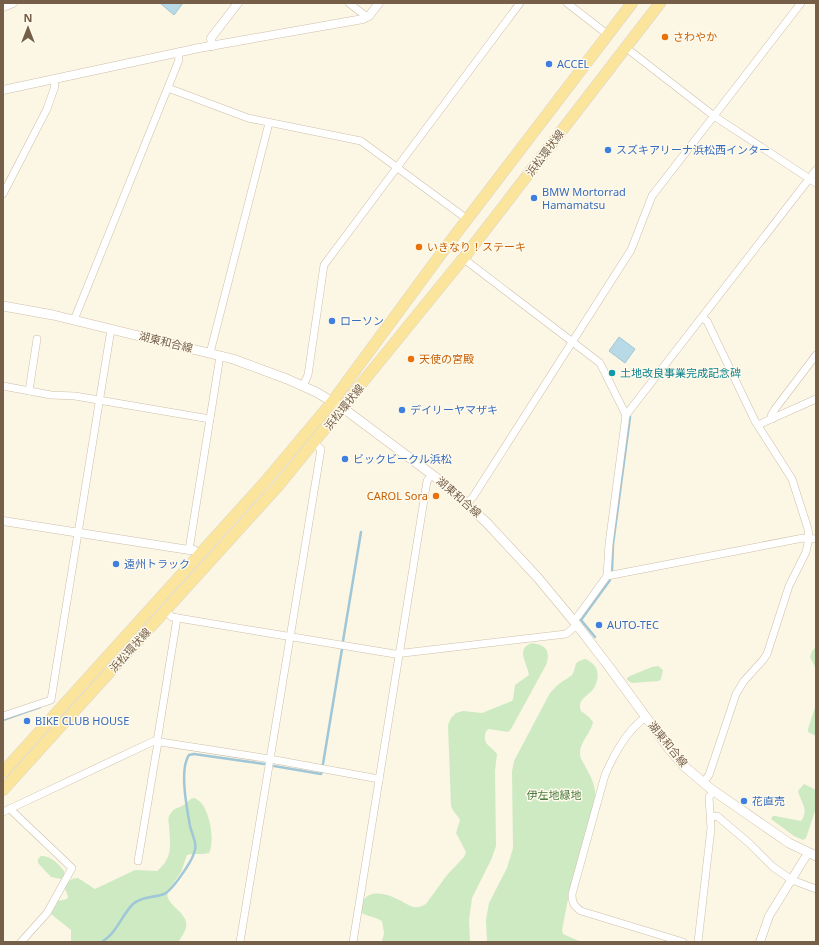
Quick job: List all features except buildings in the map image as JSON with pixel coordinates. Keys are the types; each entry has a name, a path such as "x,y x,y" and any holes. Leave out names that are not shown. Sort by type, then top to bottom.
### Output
{"main road":[{"name":"浜松環状線","path":"3,772 265,482 332,402 467,219 632,3"},
{"name":"浜松環状線","path":"3,790 279,485 464,259 660,3"},
{"name":"湖東和合線","path":"3,306 40,312 210,353 260,368 303,386 343,408 432,474 467,503 538,578 575,623 677,759 714,791 789,843 812,854"}],"street":[{"path":"3,7 13,3"},
{"path":"212,46 211,38 238,3"},
{"path":"349,3 367,17"},
{"path":"3,90 178,52 363,20 379,3"},
{"path":"303,386 308,375 324,265 520,3"},
{"path":"566,3 607,34"},
{"path":"467,503 473,497 631,250 652,196 801,3"},
{"path":"625,47 714,116 813,181"},
{"path":"74,320 179,60 178,52"},
{"path":"3,194 46,109 55,86 54,79"},
{"path":"168,88 248,118 361,141 467,219"},
{"path":"210,353 269,123"},
{"path":"165,610 172,617 177,618 395,654 566,634 607,576 609,544 626,415 813,181 816,170"},
{"path":"464,259 600,363 626,415"},
{"path":"702,318 707,321 758,425 792,479 808,529 813,539"},
{"path":"3,716 51,700 111,329"},
{"path":"29,391 37,339"},
{"path":"772,419 771,416 775,408 816,355"},
{"path":"189,550 220,356"},
{"path":"3,386 51,395 75,396 210,418"},
{"path":"758,425 816,399"},
{"path":"240,942 321,449 314,443"},
{"path":"353,942 427,481 432,474"},
{"path":"3,521 194,550 199,555"},
{"path":"607,576 803,538 813,539"},
{"path":"703,783 709,774 739,687 767,654 789,586 813,539"},
{"path":"138,861 177,618"},
{"path":"646,717 637,723 621,745 612,759 605,775 572,894 572,901 575,907 581,910 683,942"},
{"path":"21,942 47,913 72,868 6,810 154,741 270,759 379,779"},
{"path":"698,942 712,828 709,797 714,791"},
{"path":"711,817 717,816 749,843 768,863 792,880 816,889"},
{"path":"760,942 769,916 792,880 812,854"}],"green space":[{"path":"532,643 541,645 546,650 548,656 546,665 511,729 508,732 489,729 486,731 486,742 497,754 495,771 496,846 491,860 472,898 469,920 470,942 382,942 384,933 382,921 362,913 362,905 364,900 373,894 385,894 412,906 417,907 426,904 447,875 464,857 466,852 456,833 460,820 451,806 448,725 451,718 456,713 463,711 482,713 512,701 515,685 529,675 523,652 527,646"},
{"path":"816,647 816,669 810,657 812,651"},
{"name":"伊左地緑地","path":"585,659 593,664 598,674 594,688 580,703 581,711 593,722 581,746 580,754 593,781 595,798 569,894 562,930 563,934 581,942 487,942 486,920 489,903 507,868 513,848 512,772 514,761 550,693 572,675 576,663"},
{"path":"658,666 663,670 659,681 632,683 627,680 630,676"},
{"path":"816,704 816,736 808,732 808,729"},
{"path":"804,784 816,790 816,808 806,838 803,840 794,836 771,819 775,816 801,821 804,817 805,809 798,791"},
{"path":"194,798 204,807 207,814 210,822 212,840 209,853 187,855 181,872 168,891 169,900 181,913 186,922 186,928 178,942 71,942 71,930 51,914 58,901 67,899 68,896 65,889 68,882 78,878 95,889 135,870 157,871 169,855 169,816 174,810"},
{"path":"41,856 51,858 60,866 64,871 64,876 61,879 51,877 38,863 38,859"}],"water":[{"path":"160,3 183,3 174,15"},
{"path":"619,337 635,349 625,363 609,351"}],"waterway":[{"path":"612,570 613,544 630,417"},
{"path":"343,641 361,532"},
{"path":"595,637 581,620 610,580"},
{"path":"323,764 342,649"},
{"path":"3,720 40,707"},
{"path":"102,942 112,933 127,910 133,904 144,898 168,892 190,862 195,850 195,843 190,826 184,779 186,761 189,755 194,754 264,764"},
{"path":"274,766 321,774 322,772"}],"place":[{"name":"さわやか","path":"665,37"},
{"name":"ACCEL","path":"549,64"},
{"name":"スズキアリーナ浜松西インター","path":"608,150"},
{"name":"BMW Mortorrad Hamamatsu","path":"534,198"},
{"name":"いきなり！ステーキ","path":"419,247"},
{"name":"ローソン","path":"332,321"},
{"name":"天使の宮殿","path":"411,359"},
{"name":"土地改良事業完成記念碑","path":"612,373"},
{"name":"デイリーヤマザキ","path":"402,410"},
{"name":"ビックビークル浜松","path":"345,459"},
{"name":"CAROL Sora","path":"436,496"},
{"name":"遠州トラック","path":"116,564"},
{"name":"AUTO-TEC","path":"599,625"},
{"name":"BIKE CLUB HOUSE","path":"27,721"},
{"name":"花直売","path":"744,801"}]}
